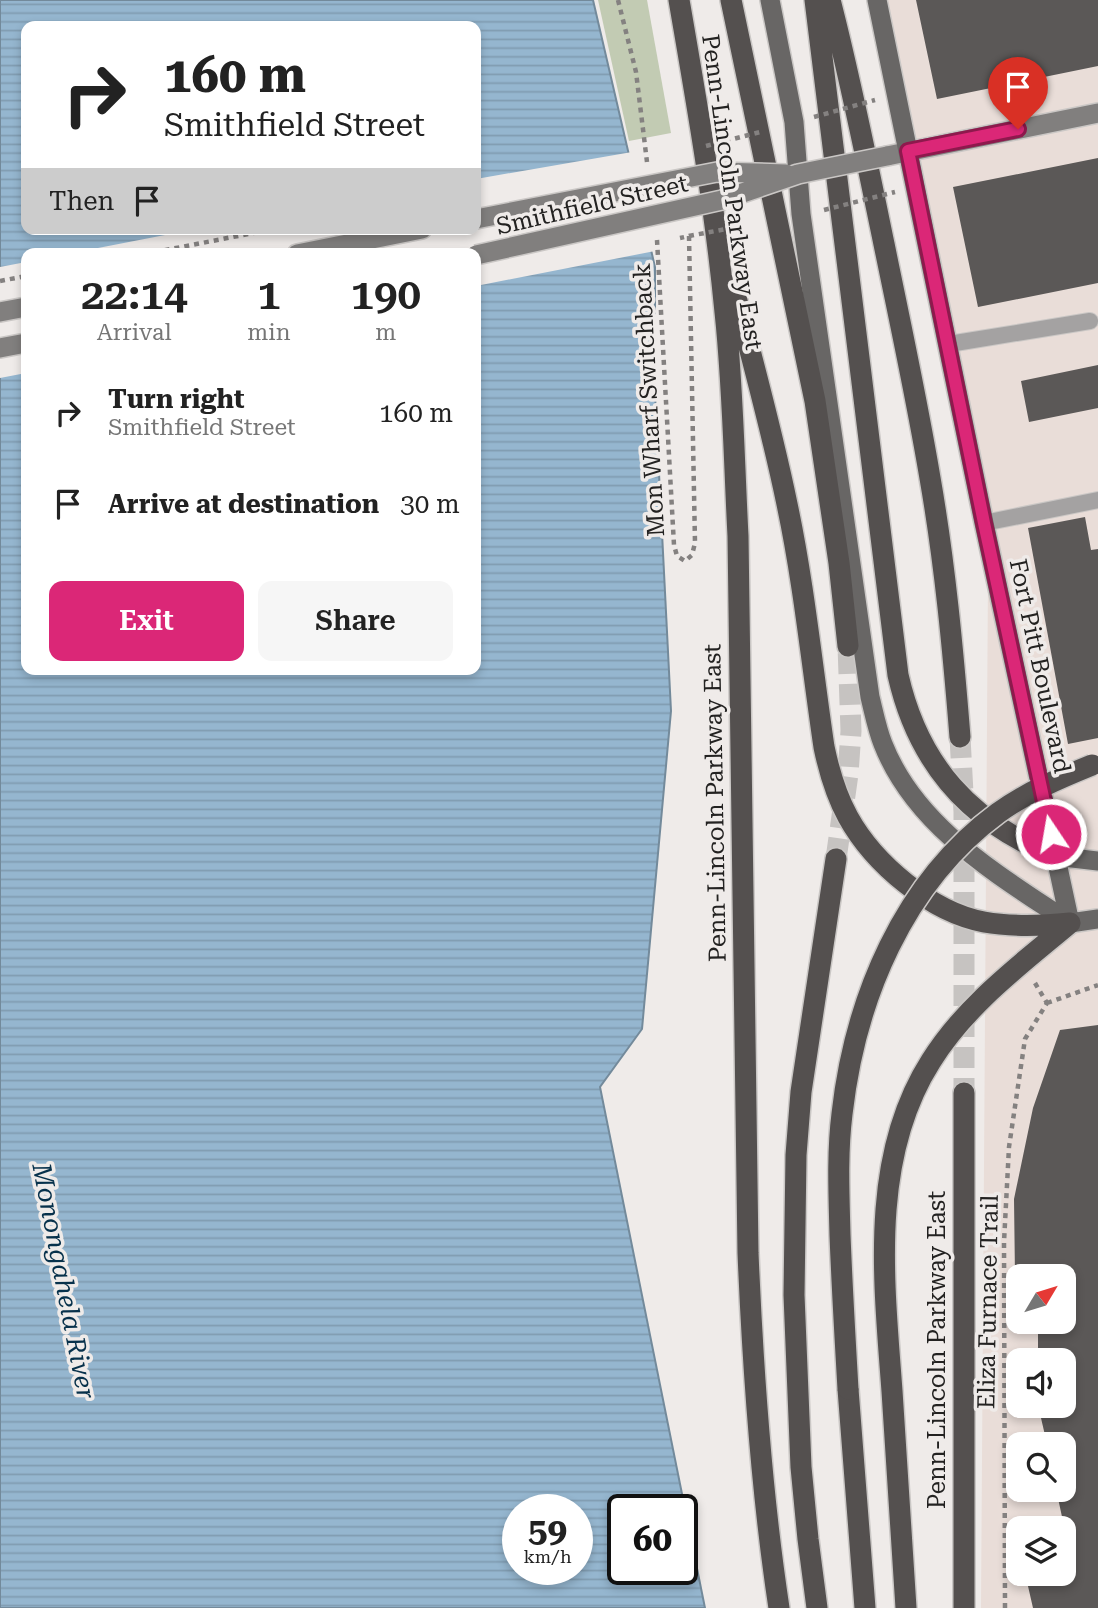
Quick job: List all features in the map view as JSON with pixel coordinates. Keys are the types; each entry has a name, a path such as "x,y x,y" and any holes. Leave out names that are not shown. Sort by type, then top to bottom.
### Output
{"highway":[{"name":"Penn-Lincoln Parkway East","path":"679,0 720,221 738,536 747,1225 752,1363 761,1468 779,1608"},
{"path":"731,0 815,401 839,563 855,645"},
{"path":"815,0 898,675 904,702 926,752 961,797 1005,832 1027,845 1055,856"},
{"path":"830,0 845,55 930,477 946,586 960,737"},
{"path":"720,221 788,506 824,747 834,784 849,819 882,861 900,878 939,905 983,922 1018,925 1069,923"},
{"path":"865,1608 842,1298 839,1209 842,1114 857,1033 883,958 900,925 933,875 973,833 1000,811 1030,793 1095,764"},
{"path":"817,1608 801,1467 794,1295 796,1155 801,1092 836,859"},
{"path":"906,1608 884,1248 890,1179 901,1127 930,1061 952,1031 996,986 1069,923"},
{"name":"Penn-Lincoln Parkway East","path":"964,1093 964,1608"}],"main road":[{"path":"770,0 794,122 801,214 855,645 884,745 895,768 926,813 967,852 1069,923 1098,919"},
{"name":"Fort Pitt Boulevard","path":"877,0 1069,923"},
{"name":"Smithfield Street","path":"481,254 722,200 798,174 1098,113"},
{"name":"Smithfield Street","path":"481,218 717,172 798,174"},
{"path":"327,248 392,235"},
{"path":"0,312 21,308"},
{"path":"0,348 21,344"},
{"path":"1055,856 1098,861"}],"lane":[{"path":"948,344 1090,321"},
{"path":"984,523 1098,500"}],"path":[{"path":"618,0 636,72 648,164"},
{"path":"814,117 875,100"},
{"path":"711,145 760,132"},
{"path":"824,210 895,192"},
{"path":"680,238 720,221"},
{"name":"Mon Wharf Switchback","path":"656,228 674,545 677,556 685,561 692,555 695,543 689,236"},
{"path":"176,248 243,235"},
{"path":"0,281 21,277"},
{"name":"Eliza Furnace Trail","path":"1005,1608 1004,1242 1009,1147 1025,1039 1047,1003 1098,985"}],"shaded area":[{"path":"867,0 1098,0 1098,1608 981,1608 988,577"}],"green space":[{"path":"598,0 647,0 671,133 629,141"}],"water":[{"name":"Monongahela River","path":"0,0 593,0 655,267 655,394 671,711 642,1029 600,1087 682,1494 607,1494 607,1585 698,1585 698,1573 705,1608 0,1608"}],"pier":[{"path":"632,152 655,251 481,285 481,248 98,248 165,235 481,235 481,178"},
{"path":"21,263 21,374 0,378 0,267"}],"building":[{"path":"916,0 1098,0 1098,66 937,99"},
{"path":"1098,158 1098,283 978,307 953,187"},
{"path":"1098,365 1098,408 1029,422 1021,381"},
{"path":"1085,517 1091,550 1098,549 1098,738 1068,744 1028,528"},
{"path":"1098,1025 1098,1608 1033,1608 1028,1586 1076,1586 1076,1516 1062,1516 1059,1502 1076,1502 1076,1432 1044,1432 1041,1418 1076,1418 1076,1348 1038,1348 1038,1334 1076,1334 1076,1264 1015,1264 1014,1199 1033,1108 1060,1030"}],"tunnel":[{"path":"836,859 851,731 848,646"},
{"path":"960,737 964,812 964,1093"}],"route":[{"path":"1018,129 908,151 1051,834"}]}
